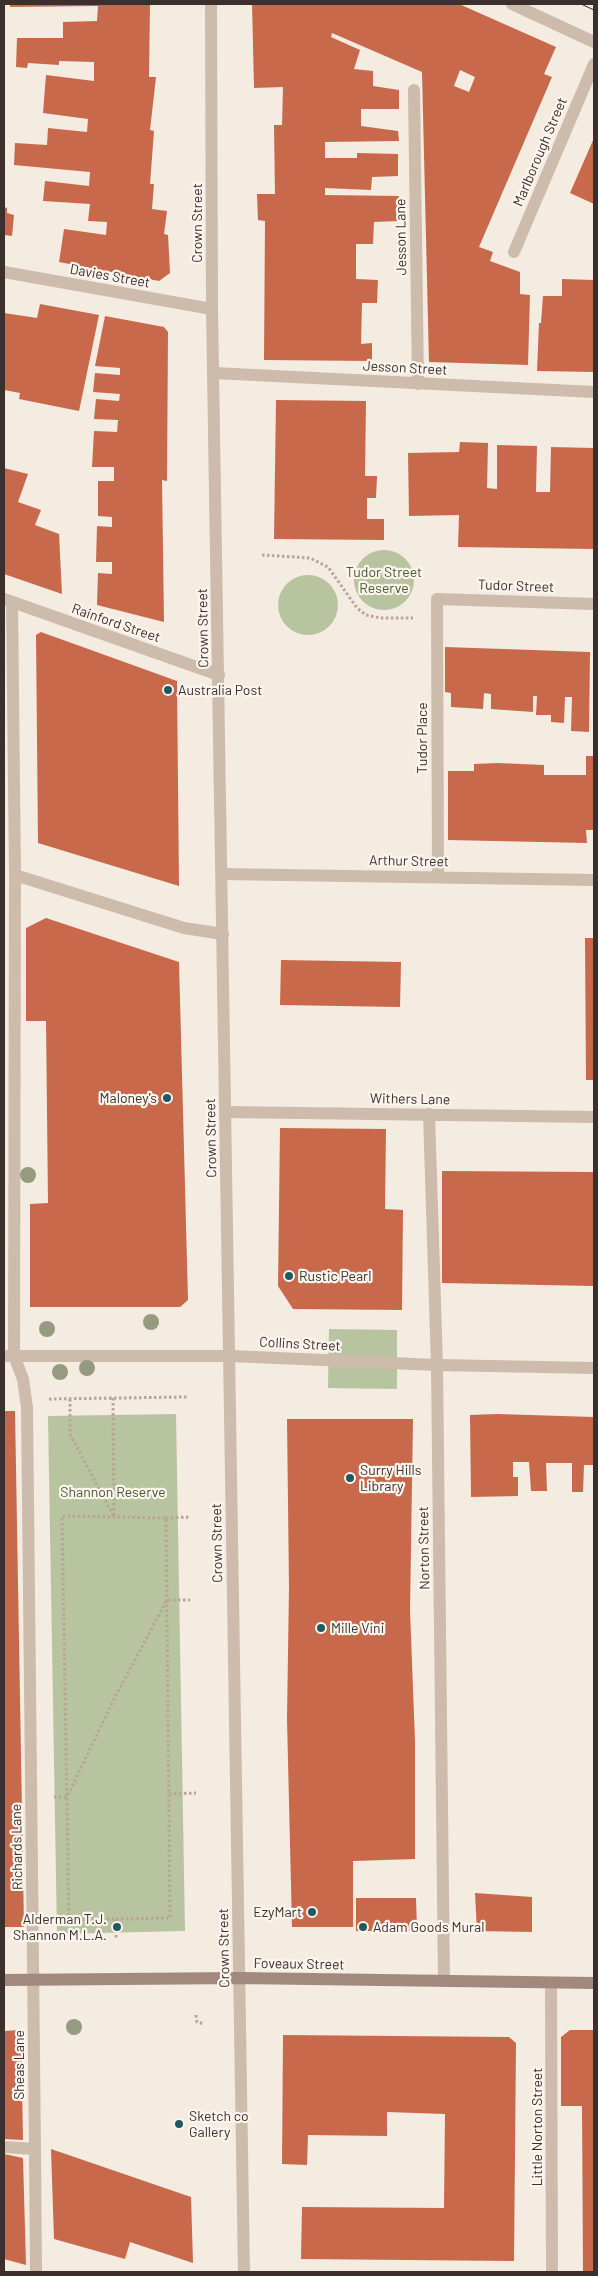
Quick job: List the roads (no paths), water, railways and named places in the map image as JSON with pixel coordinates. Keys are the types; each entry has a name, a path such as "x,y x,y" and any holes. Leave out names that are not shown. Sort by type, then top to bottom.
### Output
{"main road":[{"name":"Foveaux Street","path":"4,1980 239,1978 594,1984"}],"street":[{"name":"Crown Street","path":"210,4 212,309 231,1356 244,2272"},
{"path":"512,4 594,42"},
{"name":"Marlborough Street","path":"514,252 594,64"},
{"name":"Jesson Lane","path":"414,90 418,384"},
{"name":"Davies Street","path":"4,272 212,309"},
{"name":"Jesson Street","path":"214,373 594,392"},
{"name":"Tudor Street","path":"437,599 594,604"},
{"name":"Tudor Place","path":"437,599 438,877"},
{"path":"8,601 15,875 9,1356"},
{"name":"Rainford Street","path":"8,601 218,675"},
{"name":"Arthur Street","path":"222,874 594,880"},
{"path":"15,875 184,928 224,934"},
{"name":"Withers Lane","path":"226,1112 594,1117"},
{"name":"Norton Street","path":"429,1114 437,1365 444,1981"},
{"name":"Collins Street","path":"9,1356 231,1356 437,1365 594,1368"},
{"name":"Richards Lane","path":"9,1356 23,1379 25,1399 34,1980"},
{"name":"Sheas Lane","path":"34,1980 36,2272"},
{"name":"Little Norton Street","path":"551,1983 552,2272"},
{"path":"4,2147 35,2149"}],"tram line":[{"path":"581,4 594,10"}],"place":[{"name":"Australia Post","path":"168,690"},
{"name":"Maloney's","path":"167,1098"},
{"name":"Rustic Pearl","path":"289,1276"},
{"name":"Surry Hills Library","path":"350,1478"},
{"name":"Mille Vini","path":"321,1628"},
{"name":"EzyMart","path":"312,1912"},
{"name":"Alderman T.J. Shannon M.L.A.","path":"117,1927"},
{"name":"Adam Goods Mural","path":"363,1927"},
{"name":"Sketch co Gallery","path":"179,2124"}],"park label":[{"name":"Tudor Street Reserve","path":"384,580"},
{"name":"Shannon Reserve","path":"113,1492"}]}
